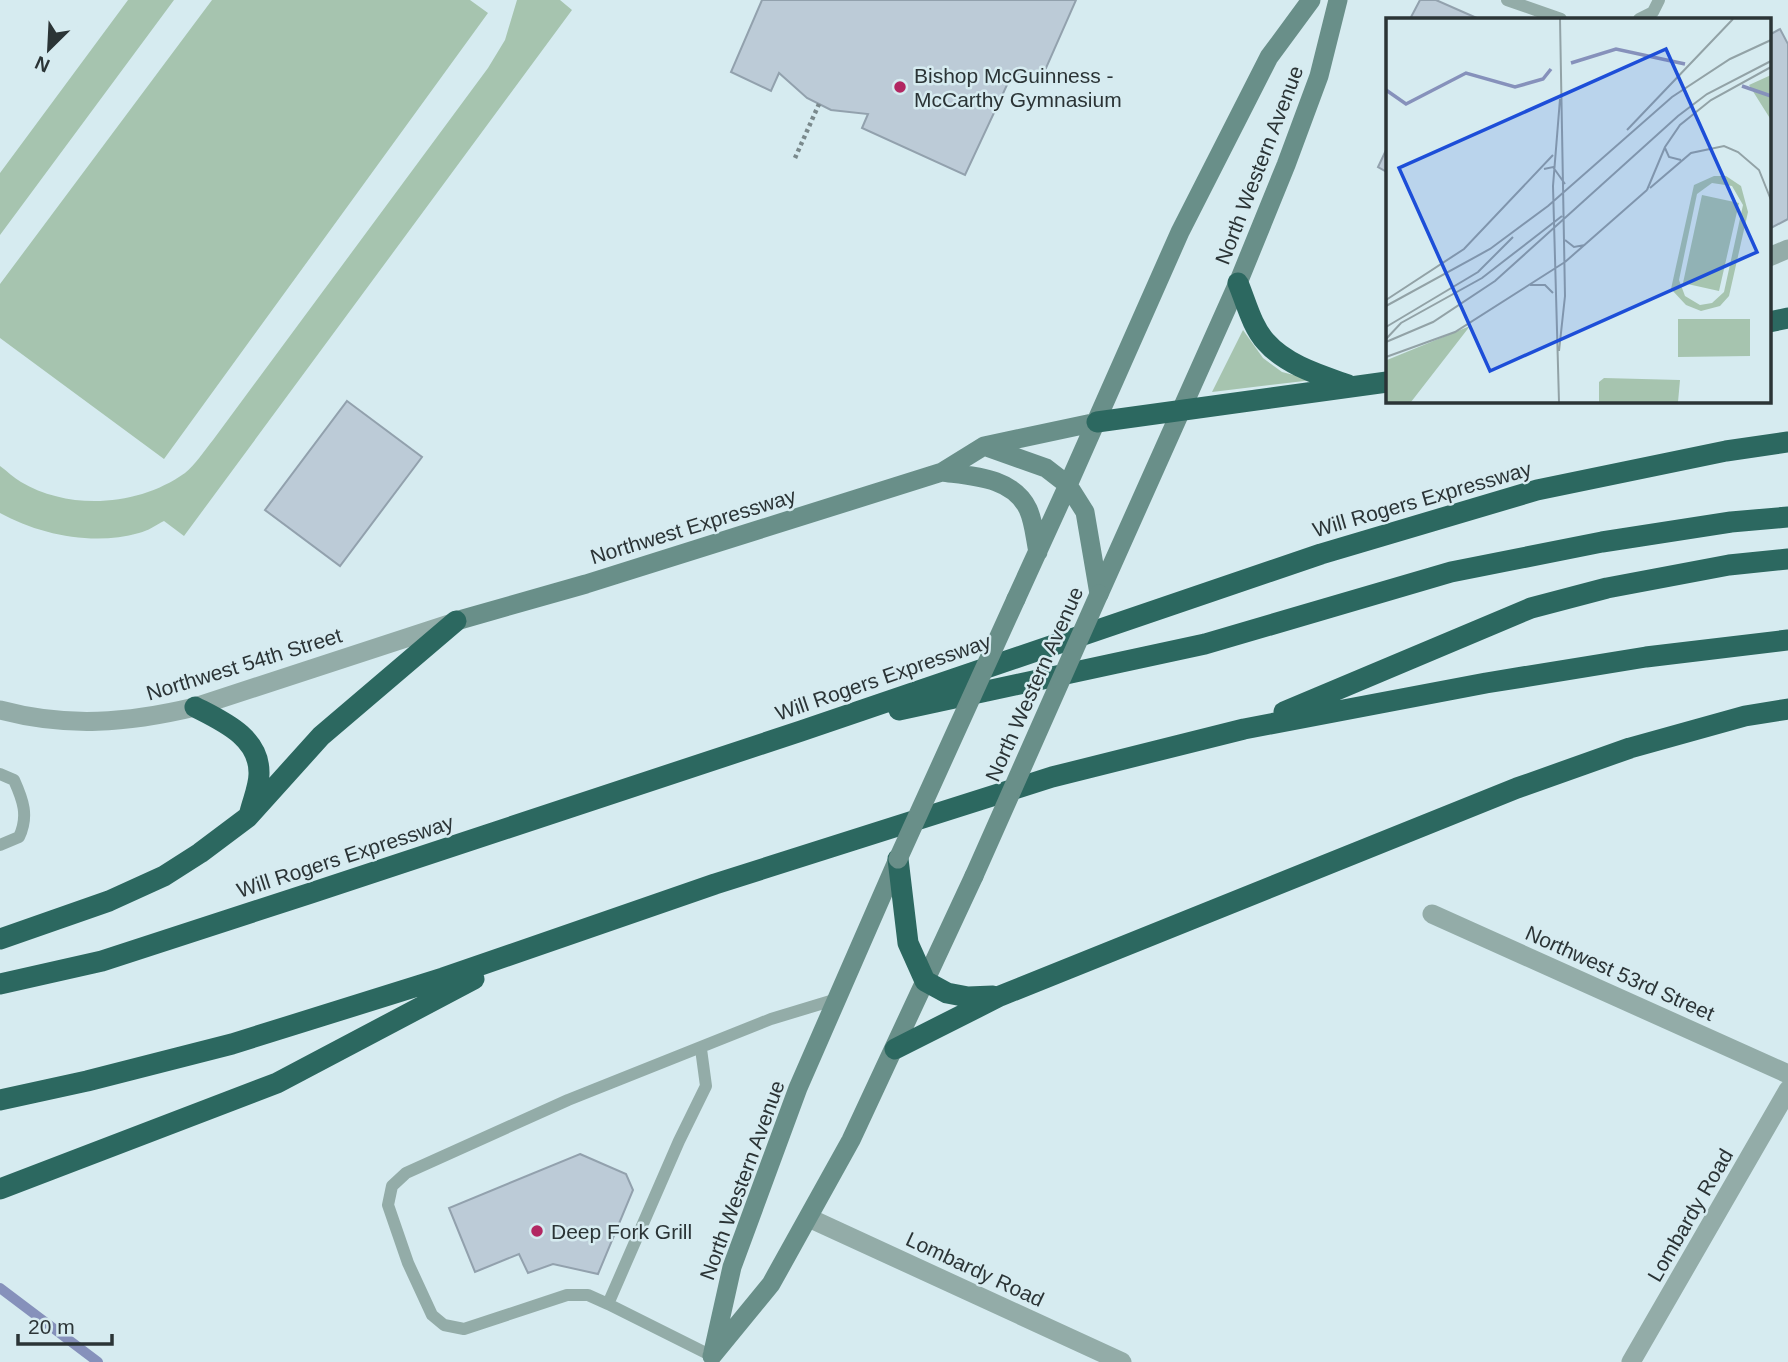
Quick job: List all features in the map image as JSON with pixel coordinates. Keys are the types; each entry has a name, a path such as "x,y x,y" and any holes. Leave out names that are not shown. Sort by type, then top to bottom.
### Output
{"highway":[{"path":"1238,283 1265,342 1290,361 1353,386"},
{"path":"1770,322 1788,318"},
{"path":"1097,422 1386,382"},
{"name":"Will Rogers Expressway","path":"0,985 102,961 801,731 1321,554 1537,490 1726,451 1788,442"},
{"path":"801,731 1205,644 1451,572 1615,540 1731,522 1788,517"},
{"path":"1244,729 1531,608 1607,588 1729,565 1788,559"},
{"path":"0,939 109,901 164,876 200,853 248,817 321,736 456,621"},
{"path":"0,1100 232,1044 443,978 715,884 1052,778 1244,729 1486,683 1788,640"},
{"path":"195,707 237,729 253,751 259,773 248,817"},
{"path":"895,1049 1000,996 1530,784 1630,748 1745,716 1788,709"},
{"path":"898,859 908,943 925,981 947,993 968,997 1000,996"},
{"path":"0,1189 277,1083 538,944"}],"main road":[{"name":"North Western Avenue","path":"710,1359 732,1267 798,1088 898,859 1186,220 1269,57 1311,0"},
{"name":"North Western Avenue","path":"710,1359 771,1284 851,1140 895,1049 1099,594 1102,569 1181,409 1238,283 1319,76 1338,0"},
{"name":"Northwest Expressway","path":"456,621 586,584 942,472 984,446 1097,422"},
{"path":"984,446 1046,467 1068,485 1085,512 1102,569"},
{"name":"Northwest Expressway","path":"942,472 984,477 1007,486 1021,498 1029,510 1038,552"}],"street":[{"path":"1770,257 1788,249"},
{"name":"Northwest 54th Street","path":"0,710 45,719 117,722 153,717 195,707 456,621"},
{"name":"Northwest 53rd Street","path":"1432,914 1788,1074"},
{"name":"Lombardy Road","path":"1631,1362 1788,1090"},
{"name":"Lombardy Road","path":"809,1218 1122,1362"}],"lane":[{"path":"1507,0 1558,18"},
{"path":"1641,18 1653,12 1658,0"},
{"path":"0,774 14,780 24,801 25,824 19,837 0,845"},
{"path":"710,1359 588,1295 566,1295 464,1329 444,1325 432,1315 408,1263 388,1205 392,1186 406,1173 568,1100 771,1019 837,999"},
{"path":"608,1304 679,1140 706,1086 701,1049"}],"path":[{"path":"795,158 819,104"}],"green space":[{"path":"128,0 174,0 0,235 0,173"},
{"path":"212,0 470,0 488,13 164,459 0,338 0,284"},
{"path":"517,0 560,0 572,10 184,536 164,521 142,532 122,537 68,536 32,527 0,513 0,466 18,480 40,491 82,501 126,498 147,492 167,484 189,470 488,68 505,40"},
{"path":"1243,330 1263,358 1282,372 1313,380 1212,392"}],"building":[{"name":"Bishop McGuinness - McCarthy Gymnasium","path":"762,0 1076,0 1039,84 1013,72 965,175 862,128 868,114 831,110 807,98 779,73 771,91 731,72"},
{"path":"1420,0 1436,0 1477,18 1411,18"},
{"path":"1780,29 1788,44 1788,219 1770,228 1770,34"},
{"path":"1386,150 1386,171 1378,167"},
{"path":"347,401 422,457 340,566 265,510"},
{"name":"Deep Fork Grill","path":"580,1154 626,1174 633,1190 598,1274 553,1264 528,1273 519,1254 475,1272 449,1208"}],"waterway":[{"path":"0,1288 98,1362"}],"place":[{"name":"Bishop McGuinness - McCarthy Gymnasium","path":"900,87"},
{"name":"Deep Fork Grill","path":"537,1231"}]}
